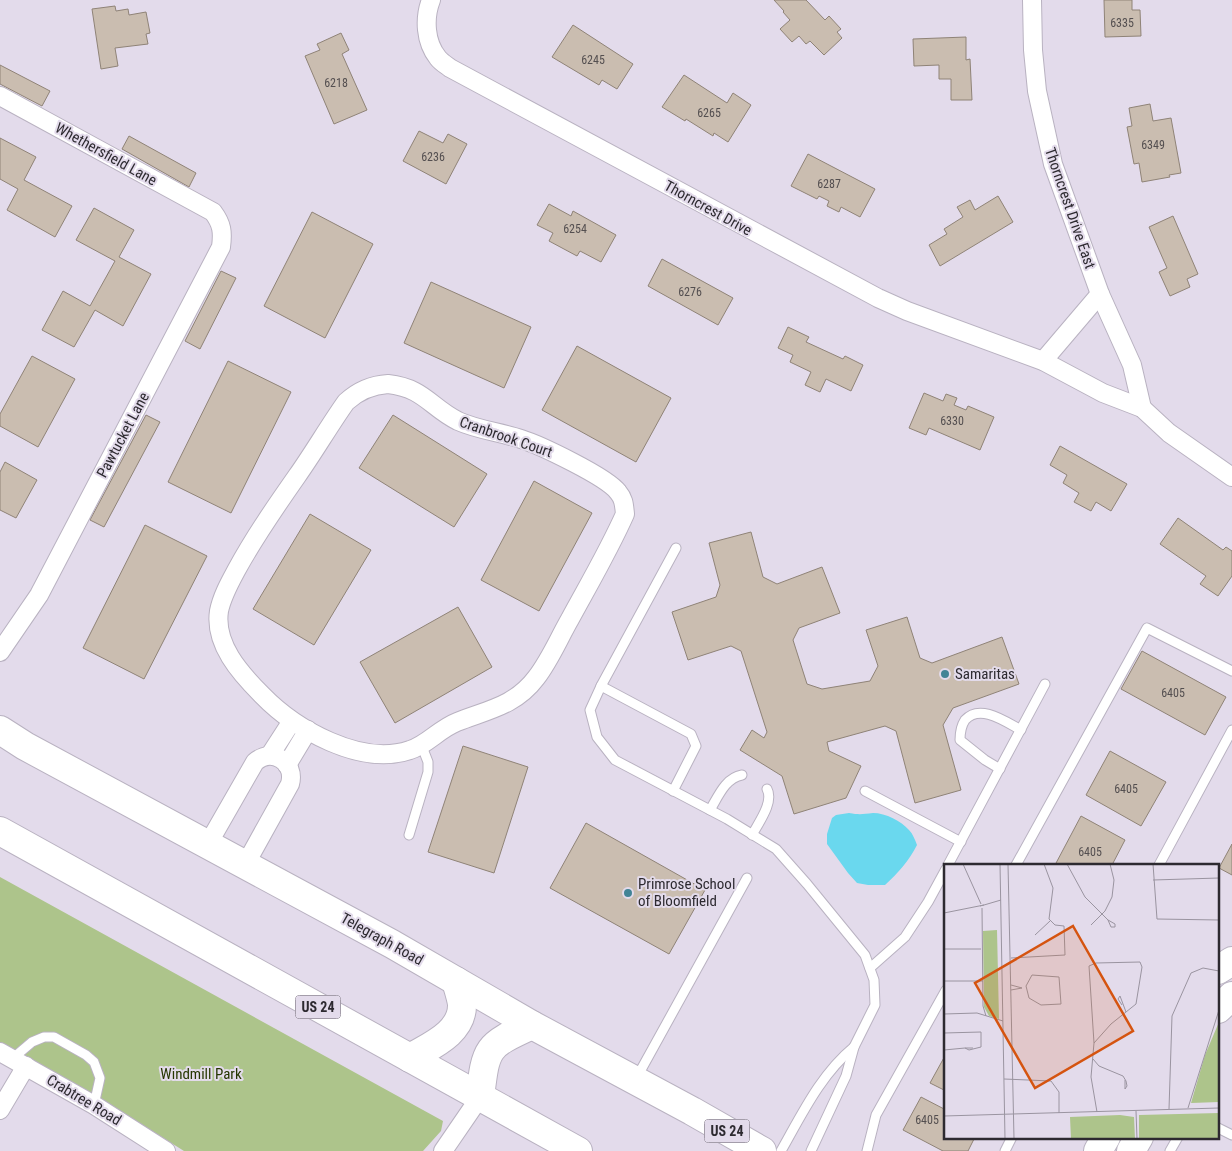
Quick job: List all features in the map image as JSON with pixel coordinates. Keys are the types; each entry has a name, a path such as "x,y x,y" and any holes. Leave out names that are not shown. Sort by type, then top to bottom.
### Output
{"highway":[{"name":"Telegraph Road","path":"0,730 26,746 392,944 532,1025 762,1151"},
{"name":"US 24","path":"0,831 578,1151"},
{"path":"1220,969 1232,960"},
{"path":"410,1058 443,1039 453,1028 460,1015 462,1004 456,981"},
{"path":"1220,1007 1232,996"},
{"path":"480,1097 484,1065 490,1051 496,1043 532,1025"},
{"path":"1098,1151 1105,1138"},
{"path":"1131,1151 1138,1138"}],"street":[{"name":"Thorncrest Drive","path":"431,0 426,22 430,43 438,58 450,68 878,298 907,311 1043,362 1103,393 1142,408 1169,433 1232,477"},
{"name":"Thorncrest Drive East","path":"1032,0 1034,69 1040,112 1053,164 1100,294 1132,365 1142,408"},
{"name":"Whethersfield Lane","path":"0,96 213,212"},
{"name":"Pawtucket Lane","path":"0,652 39,595 221,247 223,234 220,221 213,212"},
{"path":"1043,362 1100,294"},
{"name":"Cranbrook Court","path":"378,385 399,385 424,396 445,413 462,423 521,439 556,454 606,482 618,491 624,501 625,514 620,526 536,678 516,698 500,707 448,725 411,750 397,753 371,753 329,741 292,721 254,687 235,664 225,648 218,624 223,598 265,522 346,402 355,394 378,385"},
{"path":"270,755 292,721"},
{"path":"287,765 308,730"},
{"path":"208,844 255,762 262,756 270,755 287,765 291,769 292,777 290,784 245,865"},
{"path":"0,1110 13,1059"},
{"name":"Crabtree Road","path":"13,1059 94,1105 166,1151"},
{"path":"443,1151 480,1097"}],"lane":[{"path":"676,548 601,686 590,710 597,737 615,760 710,810 776,849 865,955 874,980 875,1005 854,1046 846,1076 811,1151"},
{"path":"1017,864 1147,628 1232,671"},
{"path":"949,864 1045,684"},
{"path":"601,686 691,734 696,746 673,791"},
{"path":"1000,769 985,760 960,740 960,733 964,722 972,714 980,713 998,718 1021,730"},
{"path":"1160,864 1232,730"},
{"path":"409,835 428,772 428,762 421,744"},
{"path":"710,810 728,781 735,776 742,775"},
{"path":"752,835 768,802 770,794 767,789"},
{"path":"866,791 961,842"},
{"path":"870,968 905,937 928,902 944,873"},
{"path":"635,1080 748,878"},
{"path":"867,1151 876,1115 944,994"},
{"path":"13,1059 32,1042 44,1037 54,1037 86,1055 94,1062 100,1078 94,1105"},
{"path":"780,1151 807,1105 838,1060 854,1046"},
{"path":"1220,1129 1232,1135"},
{"path":"1004,1151 1011,1138"},
{"path":"1170,1151 1177,1138"}],"green space":[{"name":"Windmill Park","path":"0,877 443,1121 441,1131 423,1151 184,1151 106,1102 0,1044"}],"water":[{"path":"878,813 888,816 906,827 914,837 917,845 914,851 885,885 857,883 827,844 827,834 832,818 836,815"}],"building":[{"path":"774,0 806,0 825,20 829,16 841,29 837,32 842,38 824,55 810,41 806,44 799,36 792,42 780,29 790,20"},
{"path":"1104,0 1132,0 1132,10 1140,10 1141,36 1105,37"},
{"path":"115,6 116,11 128,9 129,15 146,12 150,33 146,34 148,44 115,48 118,66 101,69 92,9"},
{"path":"573,25 633,64 617,89 602,80 599,85 552,57"},
{"path":"341,33 349,50 342,54 367,110 334,124 305,56 320,50 317,44"},
{"path":"966,37 966,60 970,59 972,100 951,100 951,79 939,79 939,65 914,66 913,39"},
{"path":"0,65 50,91 42,106 0,84"},
{"path":"684,75 727,103 733,93 751,105 728,142 714,133 713,136 662,107"},
{"path":"1150,104 1153,121 1171,118 1181,173 1142,182 1139,163 1134,164 1127,127 1132,126 1129,108"},
{"path":"419,131 443,143 448,134 467,144 446,184 403,161"},
{"path":"129,136 196,173 189,187 122,149"},
{"path":"0,138 36,157 24,180 72,206 55,237 7,210 18,189 0,179"},
{"path":"808,154 875,189 860,217 841,207 839,212 827,206 829,201 819,196 817,199 791,186"},
{"path":"998,196 1013,222 940,266 929,245 947,234 944,229 963,217 957,207 970,200 975,210"},
{"path":"549,204 571,216 573,211 616,235 601,262 580,251 577,256 549,241 553,233 537,225"},
{"path":"94,208 134,230 119,257 151,274 123,326 95,310 74,347 42,330 63,291 90,306 115,261 76,240"},
{"path":"312,212 373,244 325,338 264,306"},
{"path":"1173,216 1198,274 1187,279 1190,287 1170,296 1159,272 1167,268 1149,227"},
{"path":"662,259 733,298 718,325 648,286"},
{"path":"221,271 236,278 200,349 185,341"},
{"path":"431,282 531,327 504,388 404,343"},
{"path":"788,327 809,337 806,342 843,359 845,356 863,365 851,391 826,379 820,392 805,385 811,372 790,362 793,355 778,348"},
{"path":"577,346 671,398 636,462 542,410"},
{"path":"32,356 75,379 38,447 0,426 0,414"},
{"path":"228,361 291,392 231,513 168,482"},
{"path":"924,393 943,401 946,394 957,398 954,405 966,410 968,406 994,417 980,450 929,428 926,435 909,428"},
{"path":"146,415 160,422 104,527 90,520"},
{"path":"393,415 487,474 454,527 359,468"},
{"path":"1060,446 1127,484 1111,511 1096,502 1091,511 1074,502 1079,493 1063,483 1067,475 1050,465"},
{"path":"5,462 37,480 16,518 0,510 0,472"},
{"path":"534,481 592,513 539,611 481,580"},
{"path":"310,514 371,550 314,645 253,609"},
{"path":"1178,518 1223,550 1226,547 1232,551 1232,576 1218,596 1200,584 1206,576 1160,544"},
{"path":"145,525 207,556 144,679 83,648"},
{"name":"Samaritas","path":"751,532 763,577 777,584 822,567 840,613 799,628 793,640 807,684 822,689 870,681 878,666 866,630 907,617 920,658 932,663 1002,637 1019,684 953,708 943,725 961,790 915,803 896,731 885,726 827,742 829,751 861,766 846,798 794,814 782,776 740,750 752,730 764,738 767,732 741,651 731,646 688,660 672,612 716,597 720,585 709,543"},
{"path":"458,607 492,667 395,723 360,662"},
{"path":"1142,651 1226,697 1205,735 1121,689"},
{"path":"463,746 528,767 494,873 428,852"},
{"path":"1110,751 1166,782 1141,826 1086,795"},
{"path":"1081,816 1125,840 1113,864 1056,864"},
{"path":"586,823 705,890 669,954 550,888"},
{"path":"1232,844 1232,875 1220,869"},
{"path":"944,1058 944,1090 930,1083"},
{"path":"921,1097 944,1109 944,1138 974,1138 968,1151 943,1151 903,1130"}],"place":[{"name":"Samaritas","path":"945,674"},
{"name":"Primrose School of Bloomfield","path":"628,893"}]}
